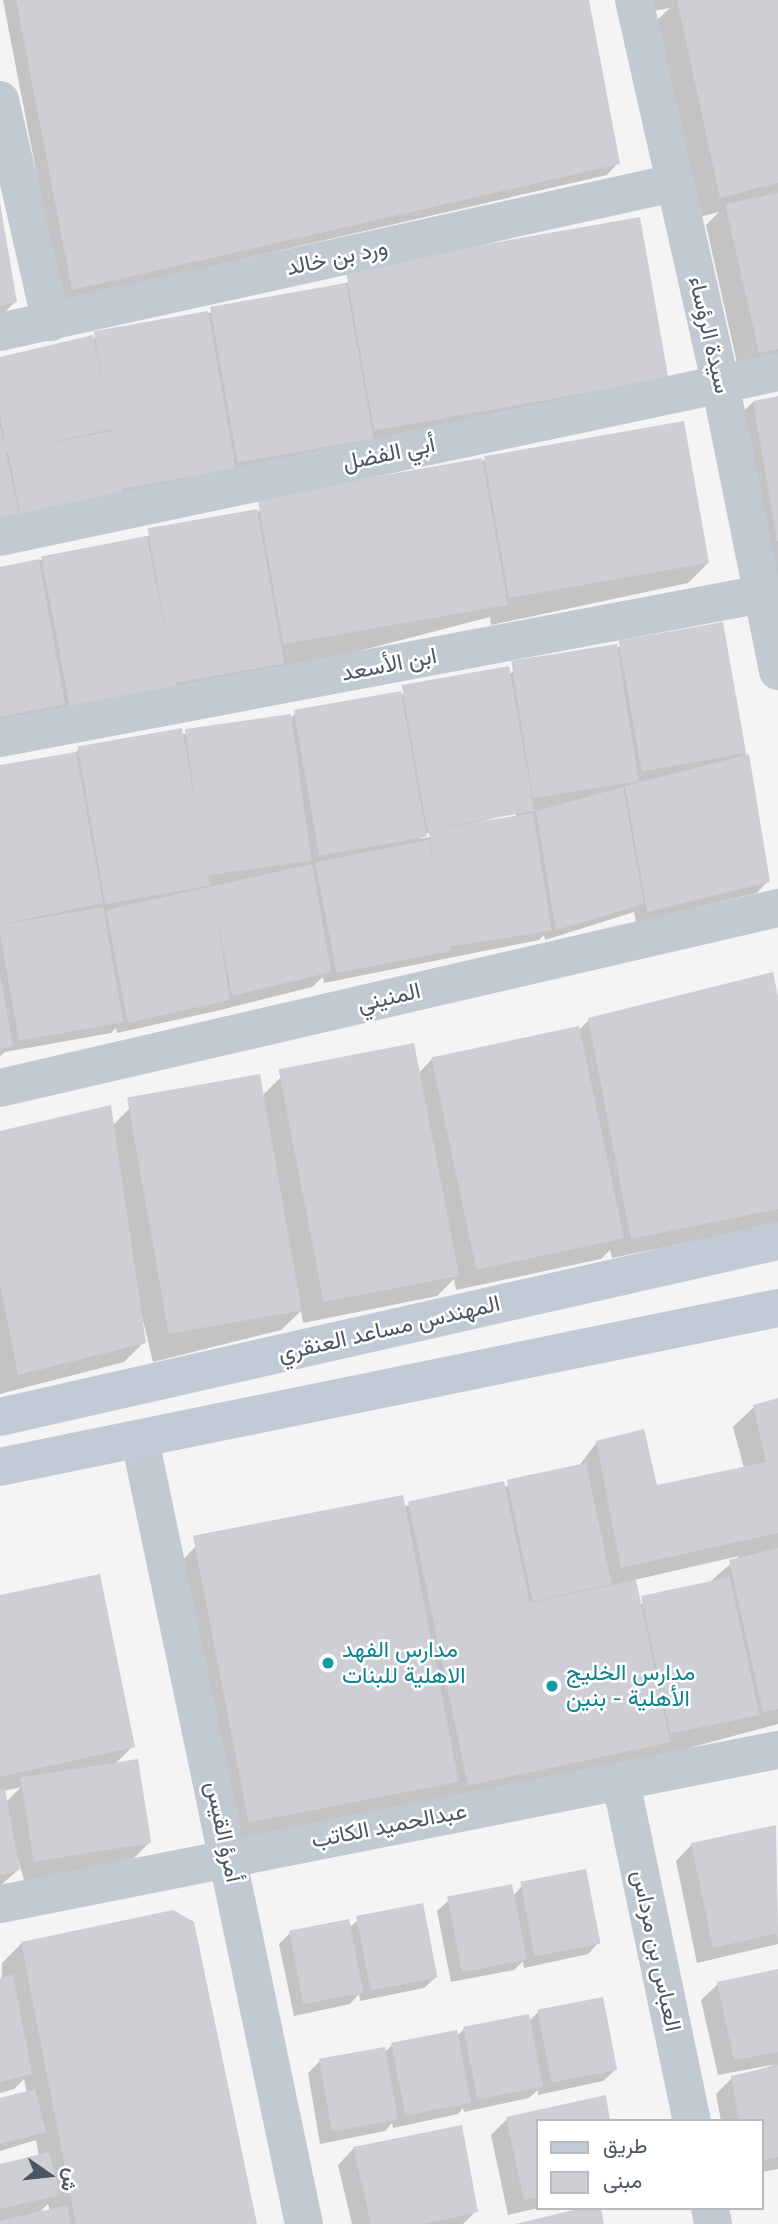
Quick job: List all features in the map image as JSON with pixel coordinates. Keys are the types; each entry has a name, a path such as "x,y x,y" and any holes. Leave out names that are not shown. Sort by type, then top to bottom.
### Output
{"street":[{"name":"سيدة الرؤساء","path":"634,0 720,383 771,593 778,671"},
{"path":"0,100 51,321"},
{"name":"ورد بن خالد","path":"0,332 674,183"},
{"name":"أبي الفضل","path":"0,537 778,372"},
{"name":"ابن الأسعد","path":"0,738 771,593"},
{"name":"المنيني","path":"0,1087 778,908"},
{"name":"المهندس مساعد العنقري","path":"0,1417 778,1241"},
{"path":"0,1467 778,1308"},
{"name":"أمرؤ القيس","path":"140,1440 304,2224"},
{"name":"عبدالحميد الكاتب","path":"0,1904 778,1750"},
{"name":"العباس بن مرداس","path":"621,1782 692,2119"}],"building":[{"path":"16,0 589,0 620,164 72,290"},
{"path":"677,0 778,0 778,183 720,198"},
{"path":"778,193 778,349 759,353 725,204"},
{"path":"0,203 17,302 0,306"},
{"path":"640,217 668,379 374,430 346,269"},
{"path":"346,283 373,439 238,463 210,307"},
{"path":"208,311 236,469 122,489 94,331"},
{"path":"93,335 112,429 6,452 20,519 0,524 0,428 6,446 0,415 0,357"},
{"path":"778,396 778,541 777,541 753,401"},
{"path":"684,421 709,563 509,598 484,456"},
{"path":"111,431 124,499 21,519 8,451"},
{"path":"482,458 508,605 283,644 257,498"},
{"path":"257,509 284,664 175,683 148,528"},
{"path":"147,536 176,686 70,707 41,557"},
{"path":"39,559 65,704 0,717 0,567"},
{"path":"723,622 746,753 642,771 619,640"},
{"path":"617,644 639,781 533,798 511,661"},
{"path":"509,666 535,811 427,830 402,685"},
{"path":"401,691 427,837 319,856 294,710"},
{"path":"291,714 312,861 206,875 185,729"},
{"path":"182,728 210,886 105,904 78,746"},
{"path":"76,752 103,903 0,925 0,765"},
{"path":"749,754 770,882 647,912 625,786"},
{"path":"623,787 644,904 556,930 536,811"},
{"path":"533,813 552,931 447,947 428,830"},
{"path":"429,840 451,951 337,973 315,862"},
{"path":"312,864 331,972 232,996 216,913 230,1000 128,1023 106,910"},
{"path":"103,907 123,1022 19,1041 0,925"},
{"path":"773,972 778,997 778,1209 631,1239 588,1018"},
{"path":"0,973 13,1046 0,1049"},
{"path":"579,1026 624,1238 476,1270 431,1057"},
{"path":"414,1043 459,1276 324,1302 279,1069"},
{"path":"260,1074 302,1310 169,1334 127,1097"},
{"path":"111,1105 146,1343 18,1375 0,1283 0,1131"},
{"path":"778,1398 778,1533 621,1568 596,1441 644,1429 657,1485 766,1462 753,1405"},
{"path":"586,1463 612,1584 533,1601 507,1480"},
{"path":"504,1481 530,1602 434,1623 408,1501"},
{"name":"مدارس الفهد الاهلية للبنات","path":"403,1495 459,1782 249,1822 193,1536"},
{"path":"778,1548 778,1709 763,1712 729,1560"},
{"path":"100,1574 135,1747 0,1777 0,1595"},
{"path":"730,1577 759,1715 670,1734 641,1596"},
{"name":"مدارس الخليج الأهلية - بنين","path":"636,1580 671,1742 468,1785 434,1623"},
{"path":"138,1759 151,1843 34,1862 20,1778"},
{"path":"5,1789 20,1870 0,1875 0,1790"},
{"path":"776,1825 778,1933 713,1948 691,1843"},
{"path":"586,1869 601,1944 535,1956 520,1882"},
{"path":"512,1884 527,1960 462,1972 447,1897"},
{"path":"423,1903 438,1978 371,1991 356,1916"},
{"path":"173,1910 194,1922 257,2224 76,2224 21,1942"},
{"path":"349,1919 363,1993 303,2004 289,1931"},
{"path":"778,1969 778,2052 734,2060 717,1982"},
{"path":"13,1974 32,2074 0,2082 0,1978"},
{"path":"603,1997 617,2070 551,2082 537,2010"},
{"path":"529,2014 543,2087 477,2099 463,2027"},
{"path":"457,2030 471,2103 405,2115 391,2043"},
{"path":"385,2047 398,2120 332,2132 319,2059"},
{"path":"778,2065 778,2157 764,2160 764,2119 739,2119 731,2076"},
{"path":"35,2089 46,2132 0,2144 0,2098"},
{"path":"606,2095 610,2119 536,2119 536,2197 524,2200 506,2117"},
{"path":"462,2125 478,2212 424,2224 371,2224 353,2147"},
{"path":"49,2152 60,2195 0,2209 0,2164"},
{"path":"67,2205 71,2224 0,2224 0,2221"},
{"path":"574,2210 601,2210 604,2224 515,2224"}],"place":[{"name":"مدارس الفهد الاهلية للبنات","path":"328,1663"},
{"name":"مدارس الخليج الأهلية - بنين","path":"552,1686"}]}
